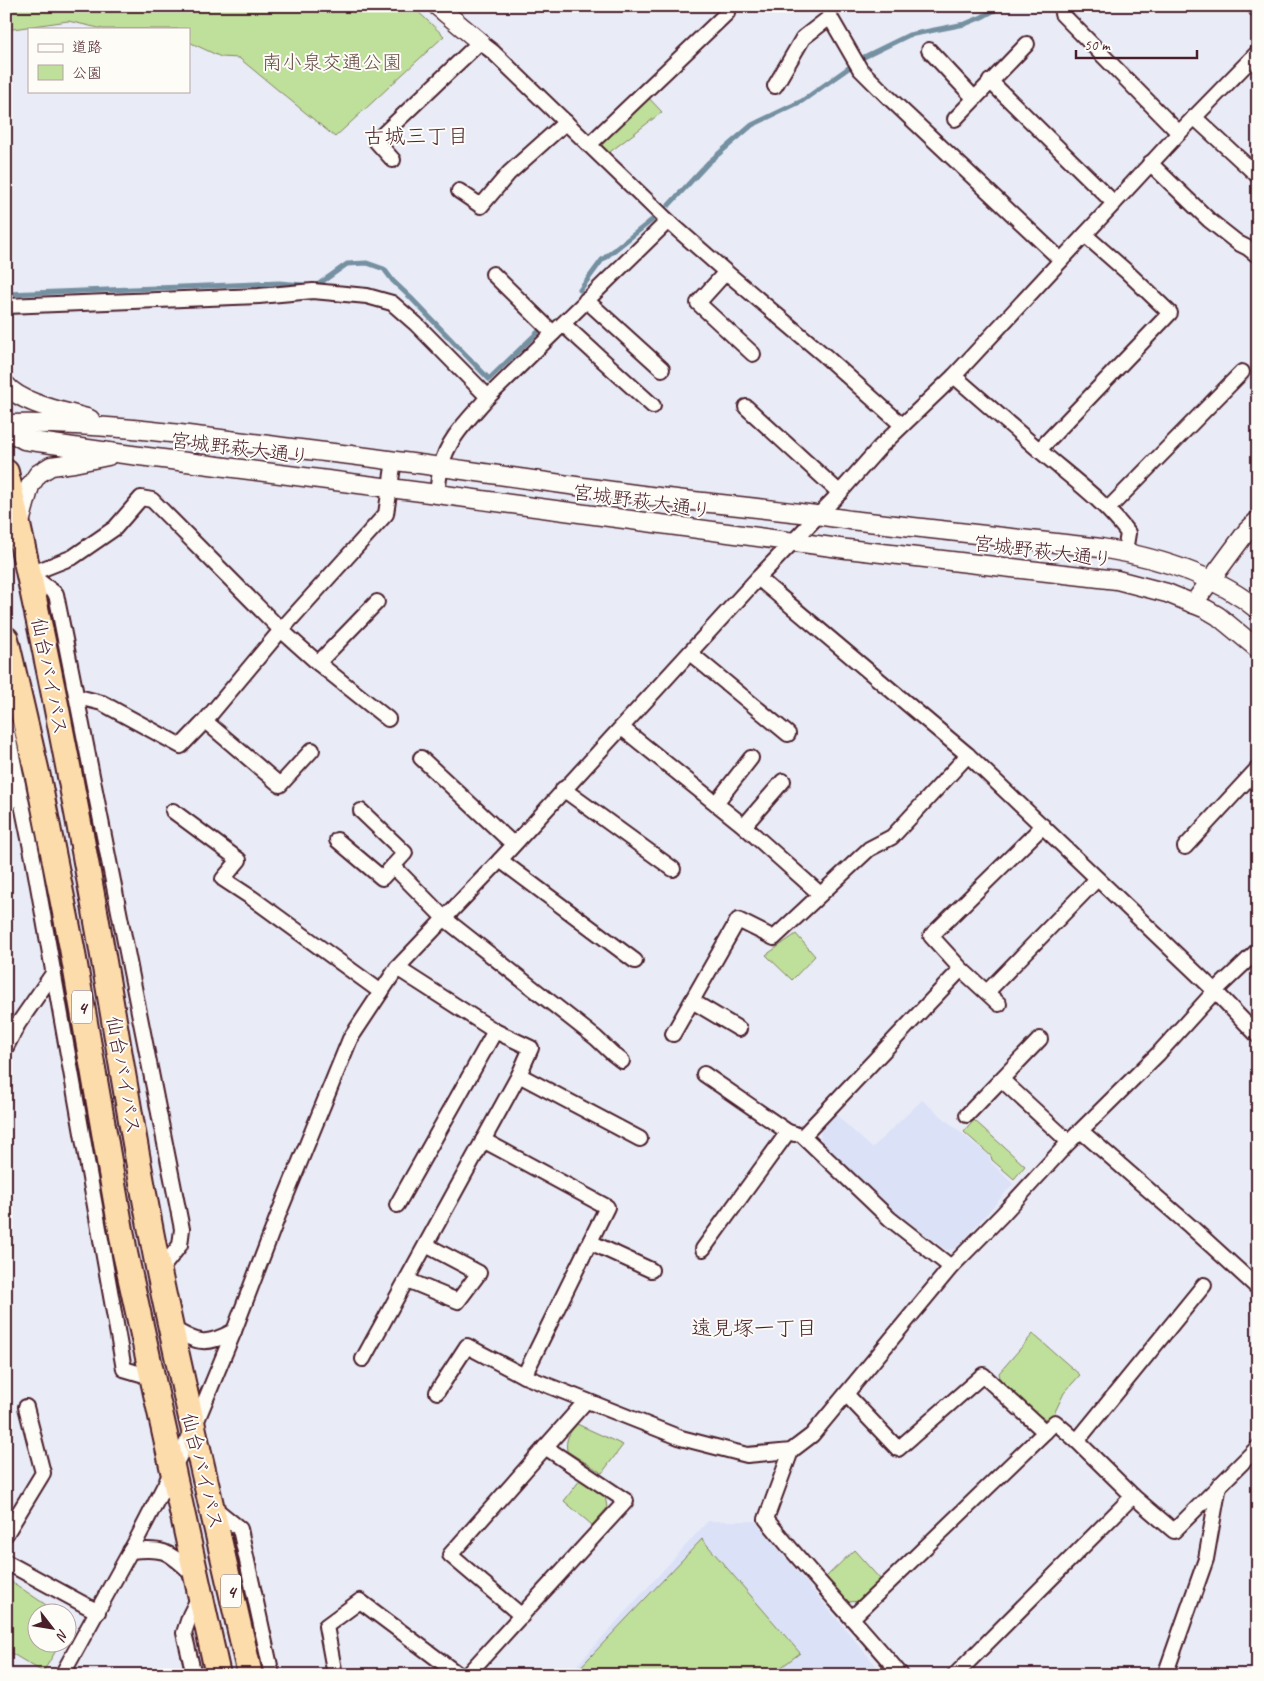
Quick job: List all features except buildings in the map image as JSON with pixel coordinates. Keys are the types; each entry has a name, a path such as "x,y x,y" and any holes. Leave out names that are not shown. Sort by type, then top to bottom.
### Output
{"highway":[{"name":"仙台バイパス","path":"6,472 30,574 91,889 160,1272 193,1430 213,1507 250,1675"},
{"name":"仙台バイパス","path":"6,639 48,824 72,948 125,1253 218,1675"}],"street":[{"path":"437,6 493,52 668,221 824,355 902,425"},
{"path":"1256,6 1258,10"},
{"path":"589,145 726,13"},
{"path":"1062,14 1179,133"},
{"path":"775,86 803,38 830,17 860,69 892,102 1061,260"},
{"path":"392,160 376,141 480,42"},
{"path":"955,119 1027,44"},
{"path":"929,50 974,98"},
{"path":"62,1675 98,1612 193,1430 350,1039 397,968 500,860 758,578 902,425 954,376 1150,163 1258,52"},
{"path":"990,81 1114,203"},
{"path":"1194,117 1258,176"},
{"path":"459,191 481,206 509,173 566,122"},
{"path":"1150,163 1209,220 1258,256"},
{"path":"437,494 441,466 453,438 488,397 668,221"},
{"path":"1039,450 1170,313 1085,235"},
{"path":"726,272 698,303 752,354"},
{"path":"493,274 653,406"},
{"path":"6,306 259,296 313,291 367,296 392,303 416,324 488,397"},
{"path":"586,300 662,369"},
{"path":"1108,509 1242,372"},
{"path":"954,376 1108,509 1128,533 1125,552"},
{"path":"6,384 9,389 29,401 118,427"},
{"path":"746,407 840,493"},
{"name":"宮城野萩大通り","path":"6,424 48,423 118,427 441,466 658,497 1125,552 1196,573 1235,594 1258,610"},
{"name":"宮城野萩大通り","path":"6,430 24,440 116,453 792,542 1117,580 1167,593 1206,609 1218,616 1258,649"},
{"path":"19,526 30,486 38,474 51,466 101,458 116,453"},
{"path":"78,697 102,703 181,746 205,721 281,630 386,514 394,460"},
{"path":"30,574 72,557 115,528 141,498 152,500 281,630 388,719"},
{"path":"1193,604 1247,531 1258,520"},
{"path":"30,574 56,594 78,697 182,1229 180,1245 160,1272"},
{"path":"758,578 968,754 1215,991 1258,1036"},
{"path":"318,662 377,602"},
{"path":"690,653 788,734"},
{"path":"205,721 280,785 312,750"},
{"path":"6,726 54,972 124,1369 151,1377"},
{"path":"622,728 744,826 820,894"},
{"path":"673,1034 738,920 774,938 869,849 892,837 968,754"},
{"path":"421,758 513,844"},
{"path":"716,803 751,758"},
{"path":"1185,847 1258,768"},
{"path":"744,826 783,781"},
{"path":"6,808 18,785"},
{"path":"563,790 673,869"},
{"path":"173,811 239,860 223,879 381,992"},
{"path":"337,840 382,878 405,852 361,811"},
{"path":"999,1004 931,936 1043,826"},
{"path":"500,860 635,961"},
{"path":"393,866 445,919 596,1038 622,1061"},
{"path":"987,992 1097,879"},
{"path":"437,1392 467,1346 524,1376 681,1438 747,1455 791,1450 812,1435 951,1268 1069,1142 1158,1054 1215,991 1258,950"},
{"path":"363,1359 519,1075 531,1048 495,1031 397,968"},
{"path":"803,1136 962,969"},
{"path":"6,1046 18,1024 54,972"},
{"path":"692,1001 739,1029"},
{"path":"397,1204 495,1031"},
{"path":"968,1115 1040,1039"},
{"path":"704,1074 788,1132 803,1136 890,1219 951,1268"},
{"path":"519,1075 640,1139"},
{"path":"1002,1080 1069,1142"},
{"path":"1081,1131 1258,1288"},
{"path":"703,1249 788,1132"},
{"path":"483,1140 608,1207 524,1376"},
{"path":"590,1242 651,1270"},
{"path":"407,1280 458,1301 479,1273 426,1245"},
{"path":"1077,1441 1204,1285"},
{"path":"172,1328 193,1340 204,1342 234,1331"},
{"path":"846,1394 898,1449 983,1375 1045,1432"},
{"path":"522,1616 450,1555 586,1401"},
{"path":"6,1534 43,1473 26,1407"},
{"path":"852,1617 1056,1422 1133,1496 1174,1531 1258,1447"},
{"path":"467,1675 626,1501 545,1447"},
{"path":"791,1450 766,1520 901,1675"},
{"path":"1165,1675 1206,1560 1219,1485"},
{"path":"955,1675 1133,1496"},
{"path":"213,1507 240,1529 272,1675"},
{"path":"130,1551 162,1550 173,1556 198,1585 184,1633 194,1675"},
{"path":"6,1562 98,1612"},
{"path":"334,1675 326,1626 360,1601 459,1675"}],"shaded area":[{"path":"922,1100 989,1156 990,1161 1013,1184 956,1249 946,1250 891,1209 821,1142 820,1130 835,1114 872,1148"},
{"path":"708,1521 755,1521 884,1675 568,1675"}],"green space":[{"name":"南小泉交通公園","path":"6,6 412,6 444,36 335,137 239,58 221,57 190,42 190,28 99,28 68,21 6,30"},
{"path":"646,95 662,112 606,155 596,146"},
{"path":"796,934 815,956 792,980 766,955"},
{"path":"974,1120 1025,1166 1014,1179 964,1132"},
{"path":"1033,1334 1080,1375 1064,1393 1049,1421 1033,1412 1001,1383 999,1373"},
{"path":"577,1424 623,1445 602,1473 567,1451 568,1437"},
{"path":"580,1480 605,1495 607,1508 592,1525 564,1501"},
{"path":"702,1539 800,1653 771,1675 573,1675"},
{"path":"854,1550 881,1580 862,1601 847,1602 825,1578"},
{"path":"6,1578 45,1604 28,1604 28,1654 54,1654 43,1672 6,1650"}],"waterway":[{"path":"864,57 909,35 965,24 1002,6"},
{"path":"669,205 708,163 752,125 802,101 850,67"},
{"path":"580,290 602,260 657,216"},
{"path":"7,294 279,283 316,286 347,264 367,263 384,269 393,281 489,379 542,328"}],"district":[{"name":"古城三丁目","path":"416,136"},
{"name":"遠見塚一丁目","path":"754,1328"}]}
